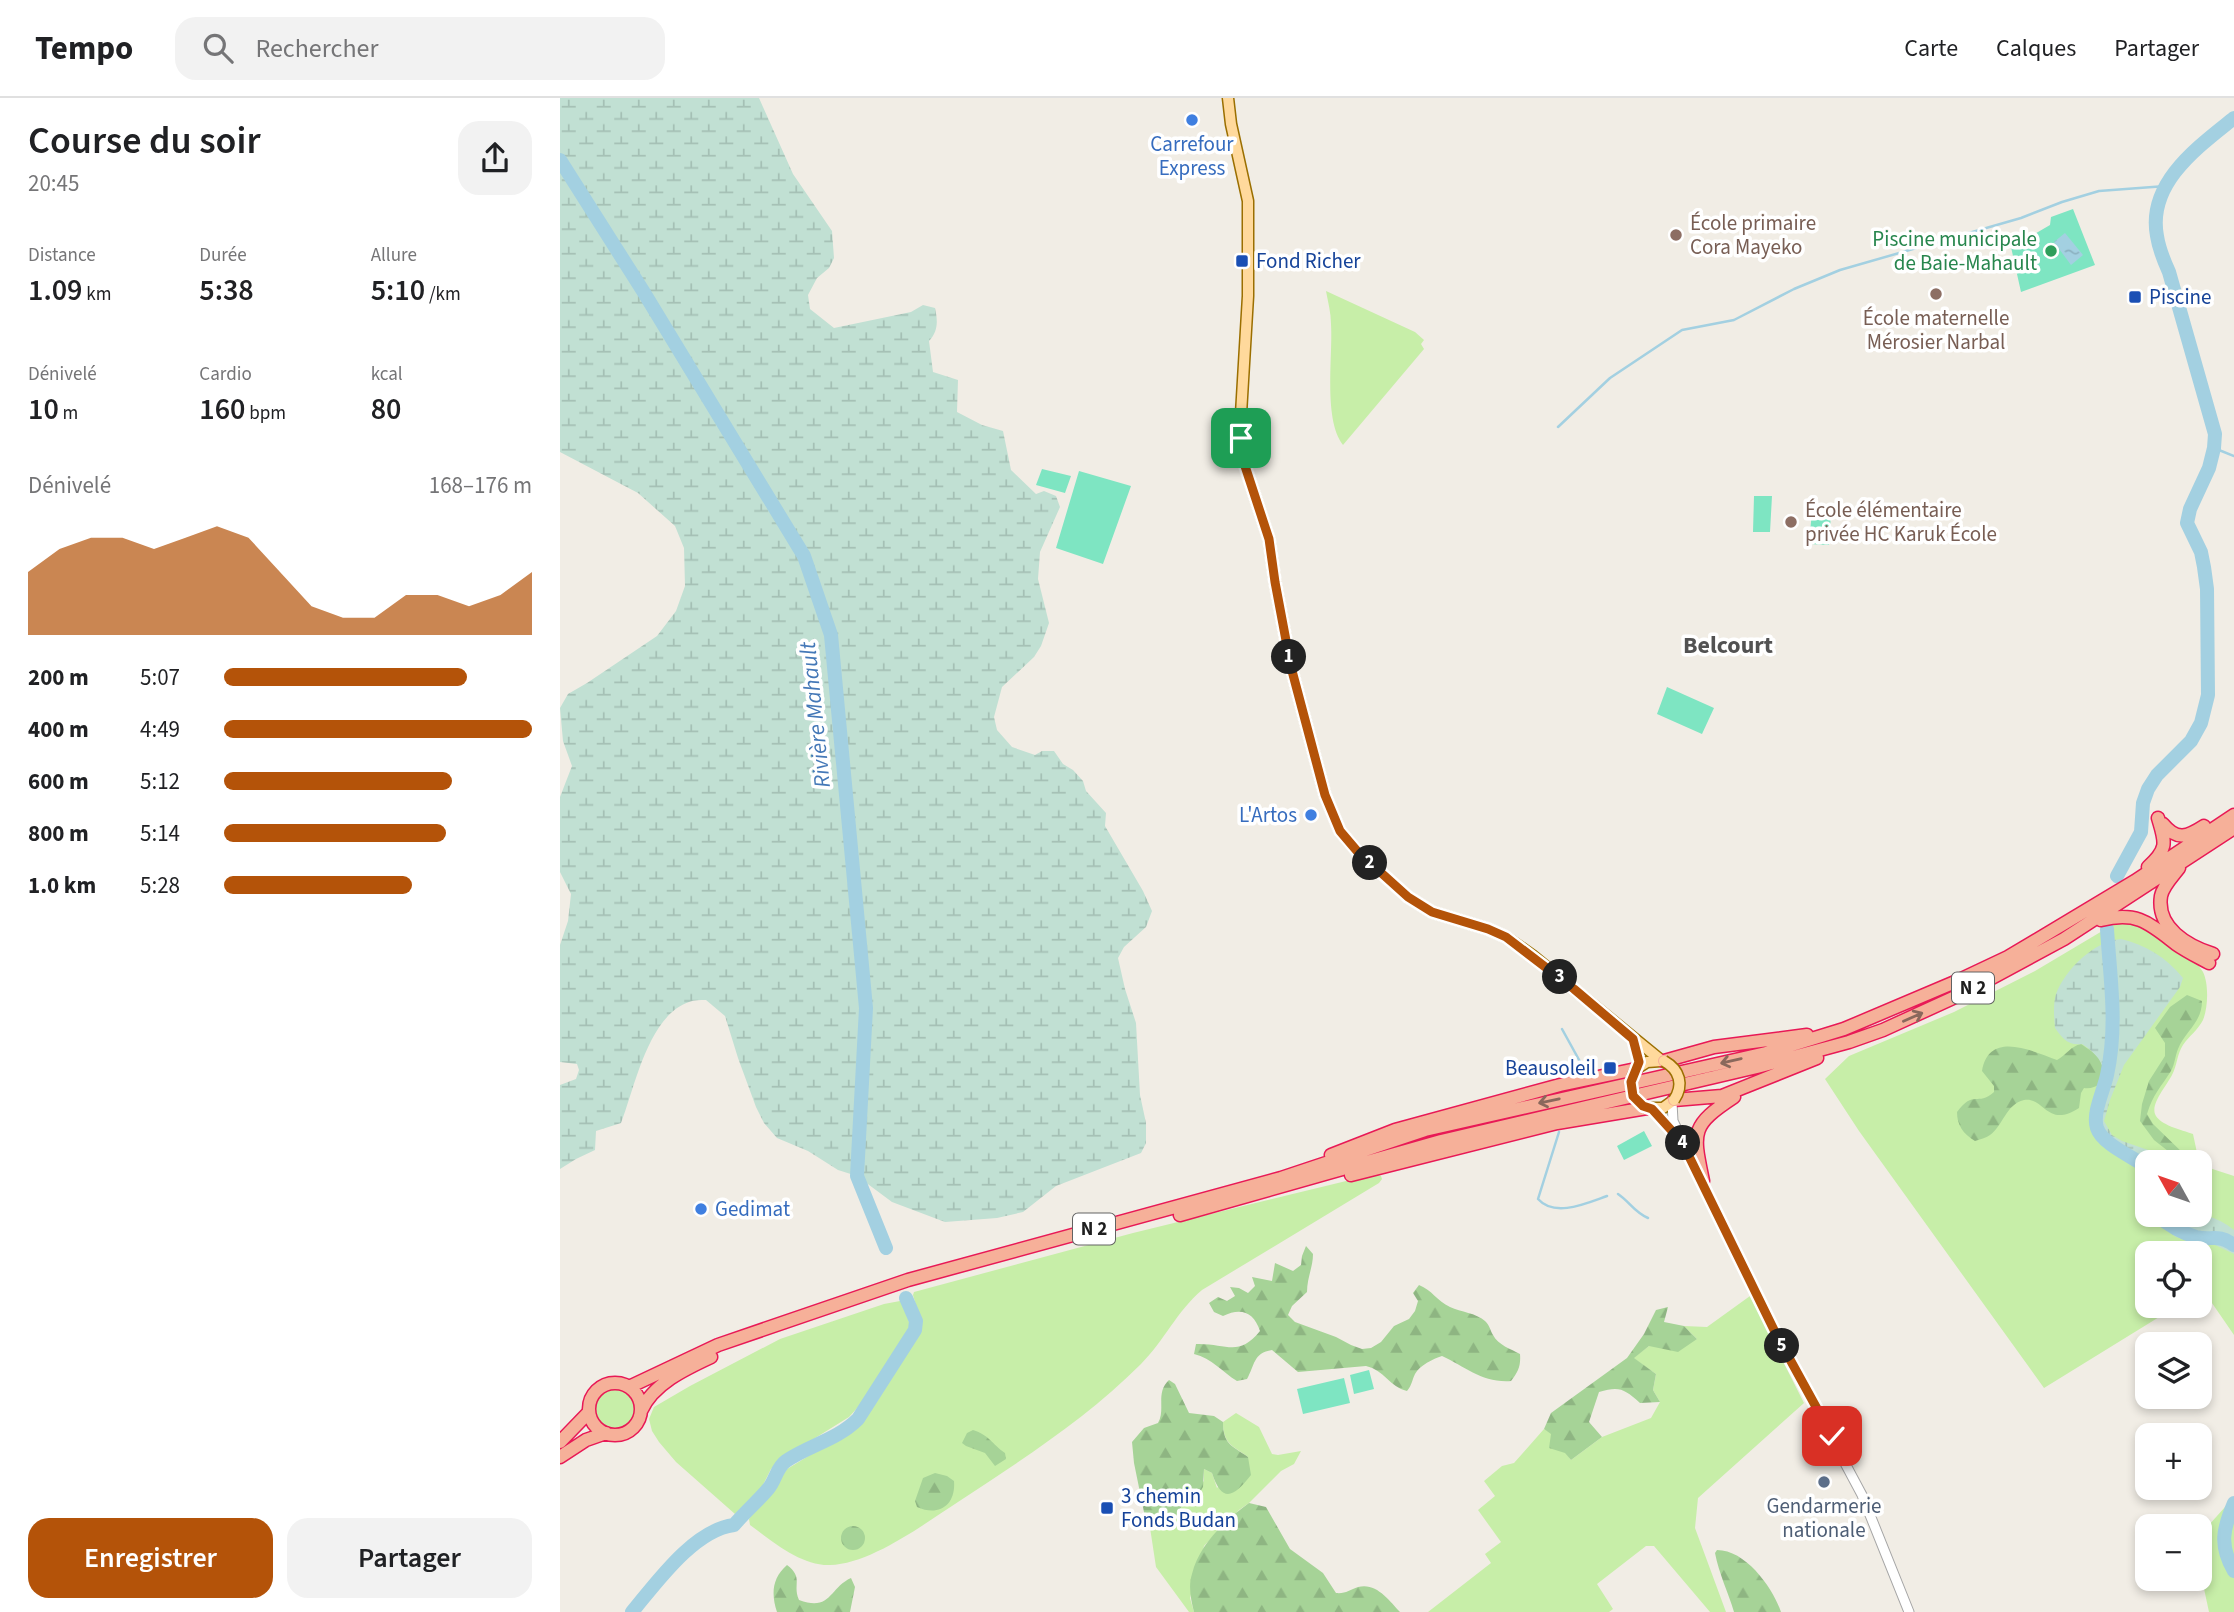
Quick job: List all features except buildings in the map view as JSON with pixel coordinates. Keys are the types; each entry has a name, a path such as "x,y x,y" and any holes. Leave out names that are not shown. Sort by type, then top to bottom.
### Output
{"highway":[{"path":"2096,905 2151,865 2161,852 2165,837 2158,818 2170,832 2183,836 2192,834 2234,808"},
{"name":"N 2","path":"560,1457 586,1440 606,1433 615,1435 630,1430 646,1401 661,1385 698,1363 756,1337 837,1307 1282,1182 1425,1130 1795,1046 1844,1029 2008,957 2096,905 2234,815"},
{"name":"N 2","path":"560,1442 589,1412 594,1394 604,1385 617,1383 629,1387 718,1345 878,1290 1441,1141 1757,1067 1883,1030 2015,967 2091,923 2234,828"},
{"path":"2091,923 2113,917 2139,918 2179,946 2211,959 2174,932 2161,908 2164,888 2185,859"},
{"path":"1663,1061 1714,1047 1815,1033 1918,995 2067,923"},
{"path":"1673,1101 1722,1096 1829,1053 1849,1042"},
{"path":"1282,1182 1323,1158 1395,1130 1560,1085 1637,1068"},
{"path":"1703,1181 1696,1142 1701,1124 1709,1114 1755,1083"},
{"path":"1282,1182 1299,1186 1386,1167 1557,1123 1650,1108"},
{"path":"629,1387 636,1393 641,1411"},
{"path":"589,1412 592,1421 606,1433"}],"main road":[{"path":"1228,98 1248,201 1248,296 1241,414 1245,466 1269,539 1291,667 1325,795 1340,831 1357,851 1408,897 1432,912 1506,937 1633,1039 1674,1068 1679,1078 1680,1090 1673,1101 1663,1108 1650,1108 1636,1100 1632,1091 1632,1077 1639,1058 1633,1039"},
{"path":"1637,1068 1651,1060 1663,1061"}],"street":[{"path":"1673,1101 1672,1118 1682,1142 1776,1334 1862,1495 1909,1612"},
{"path":"1650,1108 1682,1142"}],"green space":[{"path":"560,98 759,98 793,174 832,231 834,258 829,268 817,278 808,295 810,309 834,328 911,312 923,305 935,308 936,326 929,341 933,372 958,380 957,412 982,425 1003,431 1011,470 1036,494 1044,491 1056,496 1060,507 1040,552 1038,579 1049,623 1034,657 1002,687 994,717 997,730 1012,747 1035,755 1042,751 1054,751 1063,764 1083,781 1086,791 1106,813 1105,826 1152,911 1146,927 1124,947 1118,958 1136,1023 1146,1143 1141,1153 1056,1186 1023,1212 997,1218 945,1222 892,1202 857,1176 838,1170 808,1151 777,1138 764,1123 756,1107 725,1016 706,1000 689,1002 675,1010 663,1022 645,1054 621,1123 596,1131 595,1150 560,1169 560,1085 576,1079 579,1070 577,1064 560,1062 560,945 568,921 571,894 560,872 560,797 572,766 563,741 560,708 568,694 657,636 676,611 685,586 684,548 675,526 638,493 560,452"},
{"name":"Piscine municipale de Baie-Mahault","path":"2073,209 2095,265 2021,292 2009,238 2031,236 2050,225 2051,217"},
{"path":"1326,291 1415,332 1424,340 1421,344 1424,349 1343,445 1337,434 1331,404 1331,320"},
{"path":"1042,469 1071,476 1065,493 1036,485"},
{"path":"1079,471 1131,486 1103,564 1056,548"},
{"path":"1754,496 1772,496 1770,532 1753,532"},
{"path":"1812,511 1831,513 1829,545 1809,544"},
{"path":"1667,687 1714,708 1702,734 1657,714"},
{"path":"2133,921 2190,957 2205,977 2207,996 2203,1020 2181,1049 2174,1071 2157,1099 2154,1110 2161,1121 2193,1134 2196,1150 2135,1150 2135,1227 2212,1227 2212,1169 2234,1176 2234,1335 2212,1303 2212,1241 2135,1241 2135,1318 2158,1318 2044,1388 1859,1131 1825,1079 1849,1056 1954,1012 2035,971 2114,924"},
{"path":"2121,939 2155,953 2183,978 2180,987 2124,1065 2104,1121 2112,1135 2148,1150 2135,1150 2135,1165 2112,1151 2094,1131 2090,1118 2091,1106 2103,1076 2102,1066 2096,1055 2082,1044 2069,1042 2055,1028 2055,998 2060,985 2082,958 2111,941"},
{"path":"2187,995 2202,1001 2199,1015 2181,1043 2172,1068 2147,1114 2153,1124 2180,1150 2167,1150 2154,1140 2140,1121 2149,1081 2165,1056 2165,1043 2155,1028 2170,1007"},
{"path":"2081,1044 2098,1058 2104,1071 2099,1084 2084,1088 2079,1108 2068,1114 2053,1114 2031,1100 2024,1100 2009,1110 1987,1137 1975,1141 1962,1129 1957,1112 1963,1105 1994,1092 1994,1086 1982,1071 1986,1058 1993,1051 2002,1047 2013,1047 2057,1060"},
{"path":"1644,1131 1652,1146 1624,1160 1617,1146"},
{"path":"1375,1174 1381,1176 1379,1183 1202,1290 1185,1307 1141,1364 1099,1402 1053,1438 897,1541 863,1558 846,1563 819,1564 787,1551 750,1525 749,1519 787,1469 858,1426 878,1400 920,1327 914,1292 1133,1233"},
{"path":"2212,1217 2234,1230 2234,1254 2212,1243 2212,1241 2190,1241 2176,1237 2162,1227 2212,1227"},
{"path":"1306,1246 1313,1254 1313,1259 1307,1292 1292,1306 1288,1315 1295,1322 1362,1349 1371,1348 1381,1342 1394,1326 1409,1319 1418,1301 1413,1293 1419,1285 1445,1305 1485,1321 1498,1341 1520,1354 1516,1375 1511,1381 1491,1379 1442,1356 1420,1368 1407,1391 1366,1366 1298,1372 1272,1350 1261,1354 1255,1360 1247,1379 1237,1381 1212,1362 1194,1354 1196,1344 1238,1347 1252,1339 1260,1331 1254,1319 1241,1312 1223,1316 1214,1312 1209,1303 1218,1297 1227,1301 1235,1296 1230,1287 1248,1293 1255,1286 1252,1277 1272,1281 1275,1263 1293,1271 1301,1265"},
{"path":"1750,1296 1804,1403 1698,1498 1695,1528 1726,1612 1710,1612 1654,1546 1646,1546 1597,1584 1613,1609 1609,1612 1428,1612 1491,1563 1485,1554 1501,1542 1478,1510 1495,1496 1484,1481 1502,1466 1514,1463 1544,1429 1551,1433 1571,1460 1602,1437 1651,1418 1660,1402 1653,1390 1656,1374 1633,1358 1649,1346 1697,1339 1684,1326 1707,1327"},
{"path":"900,1301 908,1316 908,1334 870,1394 849,1417 783,1458 771,1469 761,1489 735,1514 676,1462 652,1431 649,1419 654,1407 690,1386 780,1339"},
{"path":"1668,1307 1664,1322 1684,1326 1697,1339 1678,1352 1649,1346 1634,1358 1656,1374 1653,1390 1660,1402 1640,1403 1626,1392 1617,1389 1599,1392 1589,1422 1602,1437 1571,1460 1565,1453 1549,1448 1551,1434 1544,1429 1551,1413 1627,1358 1644,1334 1656,1310"},
{"path":"1369,1370 1374,1389 1354,1394 1350,1375"},
{"path":"1344,1378 1350,1403 1303,1414 1297,1389"},
{"path":"1169,1380 1175,1384 1189,1413 1214,1416 1223,1422 1226,1440 1248,1457 1251,1475 1229,1494 1220,1489 1212,1473 1204,1469 1200,1492 1191,1495 1171,1522 1165,1525 1145,1517 1132,1442 1144,1428 1158,1423 1162,1390"},
{"path":"615,1389 629,1395 635,1409 629,1423 615,1429 601,1423 595,1409 601,1395"},
{"path":"1236,1413 1259,1427 1272,1454 1301,1451 1294,1464 1281,1471 1204,1546 1190,1598 1194,1612 1189,1612 1156,1567 1149,1521 1157,1526 1181,1508 1183,1502 1204,1481 1204,1469 1212,1473 1217,1488 1248,1457 1229,1443 1225,1435 1223,1422"},
{"path":"973,1430 987,1437 1005,1453 1006,1459 995,1466 985,1453 962,1443 967,1433"},
{"path":"935,1473 954,1481 952,1497 944,1507 932,1511 917,1507 915,1501 923,1478"},
{"path":"2234,1497 2234,1612 2209,1612 2204,1591 2212,1591 2212,1522"},
{"path":"1249,1503 1266,1507 1290,1549 1323,1573 1336,1593 1358,1587 1371,1587 1382,1593 1400,1612 1194,1612 1190,1583 1200,1553 1222,1525"},
{"path":"853,1526 864,1533 865,1538 858,1549 853,1550 842,1543 841,1538 848,1527"},
{"path":"1717,1550 1738,1556 1748,1563 1772,1592 1781,1612 1734,1612 1717,1561"},
{"path":"787,1565 795,1574 799,1600 810,1603 824,1601 851,1578 855,1587 850,1612 777,1612 774,1587 778,1575"}],"water":[{"path":"2065,233 2083,255 2071,265 2054,242"}],"waterway":[{"path":"2117,876 2141,832 2143,803 2148,789 2157,775 2191,741 2201,723 2208,695 2207,589 2201,552 2187,523 2190,509 2209,468 2215,434 2169,272 2159,246 2156,217 2167,183 2178,168 2205,141 2234,118"},
{"name":"Rivière Mahault","path":"560,160 804,556 831,635 866,1008 857,1176 886,1248"},
{"path":"1558,427 1610,378 1682,330 1734,320 1794,289 1840,270 2021,218 2062,202 2099,191 2166,186"},
{"path":"2214,448 2234,456"},
{"path":"2107,929 2112,1038 2096,1122 2105,1139 2135,1160"},
{"path":"1562,1029 1583,1067"},
{"path":"1559,1132 1538,1199 1545,1205 1562,1208 1607,1196"},
{"path":"1618,1194 1648,1218"},
{"path":"2174,1227 2191,1235 2219,1238 2234,1245"},
{"name":"Rivière Mahault","path":"632,1612 677,1559 691,1547 705,1536 734,1525 768,1489 786,1461 841,1432 858,1419 915,1330 916,1321 906,1298"},
{"path":"2234,1503 2224,1537 2226,1553 2234,1571"}],"place":[{"name":"Carrefour Express","path":"1192,120"},
{"name":"École primaire Cora Mayeko","path":"1676,235"},
{"name":"Piscine municipale de Baie-Mahault","path":"2051,251"},
{"name":"Fond Richer","path":"1242,261"},
{"name":"École maternelle Mérosier Narbal","path":"1936,294"},
{"name":"Piscine","path":"2135,297"},
{"name":"École élémentaire privée HC Karuk École","path":"1791,522"},
{"name":"L'Artos","path":"1311,815"},
{"name":"Beausoleil","path":"1610,1068"},
{"name":"Gedimat","path":"701,1209"},
{"name":"Gendarmerie nationale","path":"1824,1482"},
{"name":"3 chemin Fonds Budan","path":"1107,1508"}],"district":[{"name":"Belcourt","path":"1728,645"}],"route":[{"path":"1241,438 1245,466 1269,539 1291,667 1325,795 1340,831 1357,851 1408,897 1432,912 1506,937 1532,955 1633,1039 1639,1062 1631,1082 1633,1096 1643,1106 1652,1109 1682,1142 1776,1334 1832,1436"}]}
